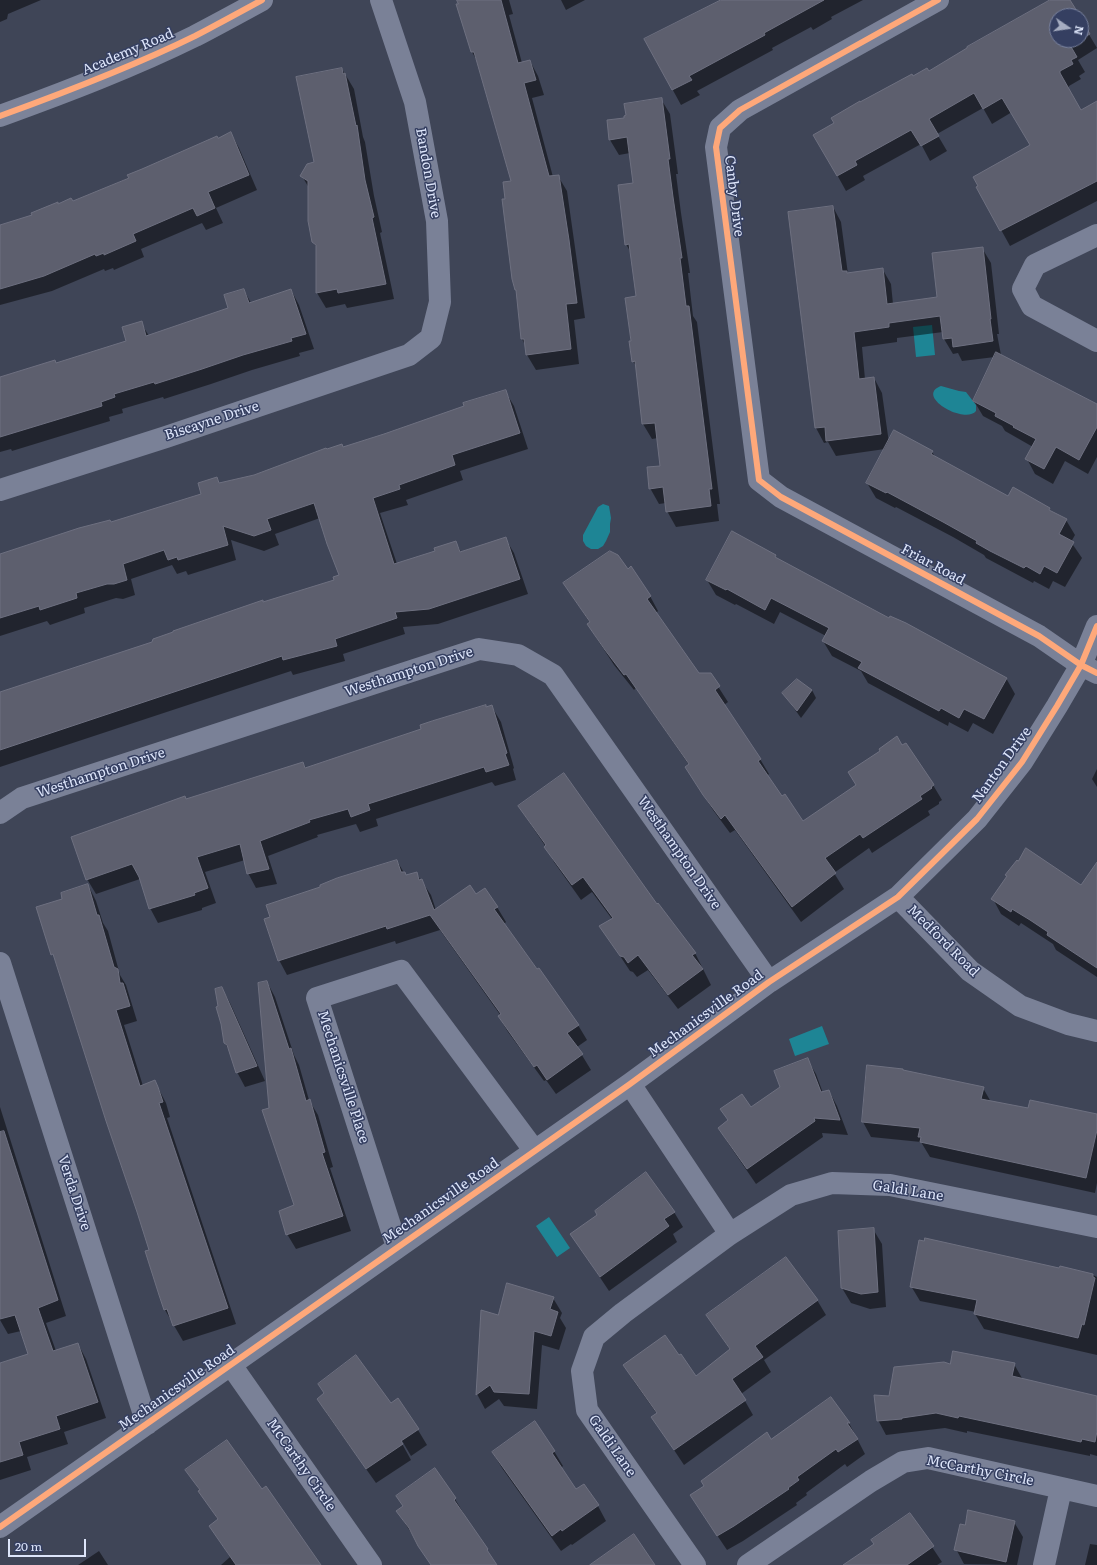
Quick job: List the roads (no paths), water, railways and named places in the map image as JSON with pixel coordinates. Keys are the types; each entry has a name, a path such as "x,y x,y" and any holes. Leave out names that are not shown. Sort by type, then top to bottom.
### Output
{"main road":[{"name":"Academy Road","path":"0,116 62,93 155,54 195,36 262,0"}],"street":[{"name":"Bandon Drive","path":"381,0 415,102 437,221 440,302 431,338 421,346"},
{"name":"Canby Drive","path":"771,490 759,480 716,147 720,128 740,110 938,0"},
{"path":"1097,235 1035,265 1023,289 1032,306 1097,341"},
{"name":"Biscayne Drive","path":"0,490 166,437 409,355 421,346"},
{"name":"Friar Road","path":"771,490 780,497 1039,636 1089,669"},
{"name":"Nanton Drive","path":"898,897 976,819 1004,785 1026,755 1058,706 1089,669 1097,626"},
{"name":"Westhampton Drive","path":"0,813 22,798 479,649 518,655 553,675 769,982"},
{"name":"Mechanicsville Road","path":"0,1527 534,1150 630,1084 769,982 898,897"},
{"name":"Medford Road","path":"898,897 970,971 1020,1006 1068,1024 1097,1031"},
{"name":"Verda Drive","path":"0,963 147,1424"},
{"name":"Mechanicsville Place","path":"397,1247 318,998 401,971 534,1150"},
{"path":"630,1084 730,1234"},
{"name":"Galdi Lane","path":"695,1565 587,1410 582,1371 594,1337 623,1312 730,1234 791,1195 832,1183 890,1185 1097,1227"},
{"name":"McCarthy Circle","path":"231,1365 371,1565"},
{"name":"McCarthy Circle","path":"748,1565 871,1481 904,1462 928,1458 1097,1496"},
{"path":"1044,1565 1061,1489"}],"water":[{"path":"932,325 935,355 916,357 913,327"},
{"path":"941,386 966,392 976,405 976,411 970,414 962,414 944,408 937,402 934,396 934,391"},
{"path":"603,504 609,506 611,518 610,532 603,546 598,549 591,549 586,546 583,541 583,535 598,507"},
{"path":"822,1026 829,1044 795,1056 789,1039"},
{"path":"549,1217 570,1248 557,1257 536,1226"}]}
